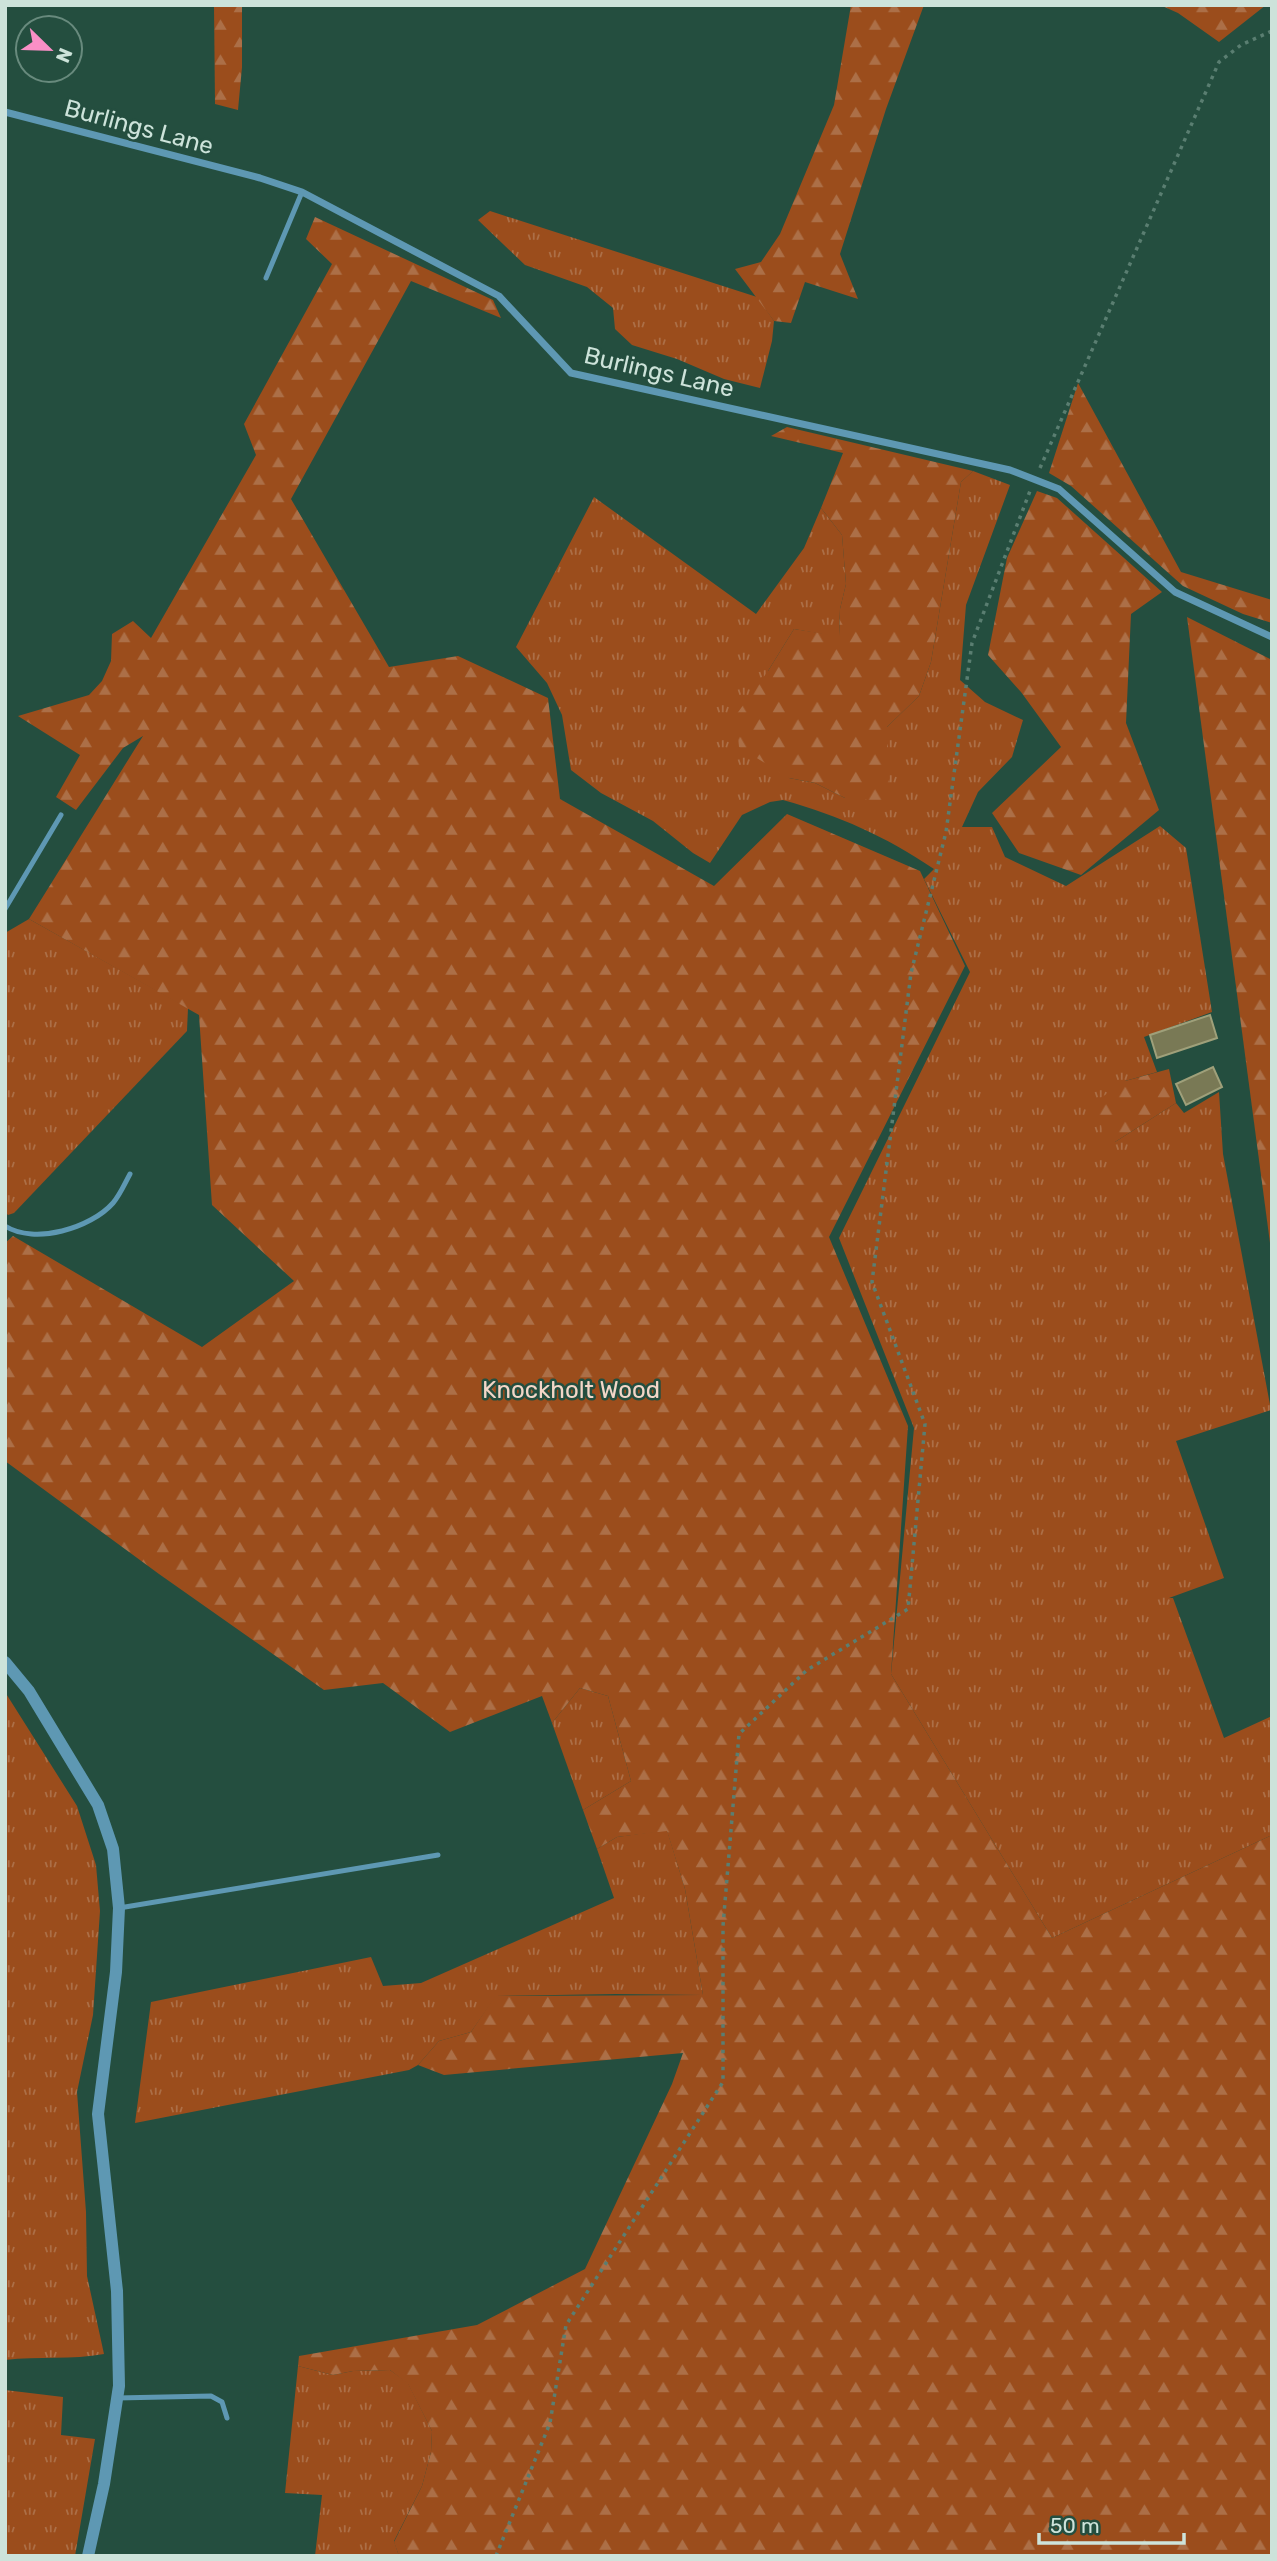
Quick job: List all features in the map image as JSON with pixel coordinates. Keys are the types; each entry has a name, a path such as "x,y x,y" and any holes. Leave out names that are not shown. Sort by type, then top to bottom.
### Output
{"street":[{"name":"Burlings Lane","path":"5,112 260,178 302,192 499,296 571,373 1010,470 1059,489 1175,592 1272,637"},
{"path":"5,1662 29,1691 98,1805 113,1849 119,1908 116,1972 98,2114 117,2291 119,2386 104,2484 88,2556"}],"lane":[{"path":"266,278 302,192"},
{"path":"5,909 61,815"},
{"path":"5,1226 11,1230 51,1235 84,1223 112,1204 130,1174"},
{"path":"119,1908 438,1855"},
{"path":"117,2398 211,2396 222,2402 227,2418"}],"path":[{"path":"496,2556 550,2423 566,2325 723,2082 723,1926 739,1734 807,1670 908,1608 925,1424 872,1282 912,973 947,832 972,643 1035,480 1219,62 1241,45 1272,31"}],"green space":[{"path":"214,5 242,5 242,67 238,110 215,104"},
{"path":"851,5 924,5 886,109 840,254 858,299 805,282 791,323 774,321 735,269 761,262 780,234 834,105"},
{"path":"1160,5 1266,5 1219,42 1178,13"},
{"path":"490,211 757,297 774,321 772,341 760,388 724,379 677,359 632,345 615,329 613,308 587,287 525,265 478,220"},
{"name":"Knockholt Wood","path":"315,217 493,300 501,318 411,281 291,499 389,667 458,656 548,698 560,799 714,886 787,814 920,871 965,966 829,1237 908,1426 891,1674 1052,1938 1272,1835 1272,2556 399,2556 394,2542 422,2486 431,2452 432,2431 408,2384 390,2370 353,2371 333,2375 298,2366 299,2356 477,2325 585,2269 672,2084 683,2053 444,2075 418,2065 439,2041 471,2032 495,1996 703,1995 685,1889 667,1831 617,1837 597,1849 583,1810 631,1781 608,1696 580,1688 552,1723 542,1696 450,1732 383,1683 324,1690 5,1461 5,1243 13,1236 202,1347 294,1281 212,1205 199,1015 29,919 143,736 123,748 76,810 56,797 80,755 18,716 89,695 102,681 111,661 112,634 133,621 151,638 256,455 244,424 332,264 306,239"},
{"path":"1078,383 1181,572 1272,600 1272,623 1243,614 1183,586 1071,486 1049,473"},
{"path":"787,427 973,471 961,482 931,662 919,696 887,727 887,759 892,802 845,798 815,783 789,778 739,747 736,715 794,629 839,636 840,609 846,584 842,535 821,508 843,453 771,436"},
{"path":"973,471 1010,485 966,605 960,680 985,702 1023,720 1012,757 978,792 962,827 992,827 1005,857 1066,886 1160,826 1186,848 1212,1012 1144,1037 1157,1072 1125,1081 1115,1142 1176,1103 1184,1113 1219,1092 1223,1154 1271,1410 1176,1441 1224,1578 1169,1598 1173,1598 1224,1738 1272,1716 1272,1835 1052,1938 891,1674 914,1428 839,1238 970,972 924,879 934,869 862,828 783,800 770,802 742,815 710,863 653,821 601,793 571,770 562,715 547,683 516,647 594,497 756,614 804,548 821,508 842,535 846,584 840,609 839,637 794,629 768,671 789,778 815,783 845,798 887,764 887,727 919,696 931,662 961,482"},
{"path":"1037,491 1057,498 1162,592 1131,614 1126,723 1159,810 1081,875 1019,853 992,813 1061,747 1021,692 988,655 1007,558"},
{"path":"1187,617 1272,660 1272,1258"},
{"path":"29,919 188,1008 187,1031 14,1213 8,1215 5,1212 5,933"},
{"path":"1169,1069 1176,1103 1115,1142 1104,1136 1095,1102 1125,1081"},
{"path":"580,1688 608,1696 631,1781 583,1810 552,1723"},
{"path":"5,1692 77,1806 96,1865 100,1911 93,2015 77,2092 86,2212 87,2276 104,2354 92,2356 5,2360"},
{"path":"667,1830 685,1889 703,1995 496,1996 471,2032 439,2041 418,2065 409,2070 135,2123 151,2002 371,1957 383,1986 421,1983 614,1898 597,1849 617,1837"},
{"path":"298,2366 333,2375 353,2371 390,2370 408,2383 432,2431 431,2452 422,2486 394,2541 399,2556 315,2556 322,2495 285,2493"},
{"path":"5,2390 63,2397 61,2435 95,2439 75,2556 5,2556"}],"building":[{"path":"1210,1015 1217,1038 1157,1058 1150,1035"},
{"path":"1213,1067 1222,1087 1186,1105 1176,1084"}]}
